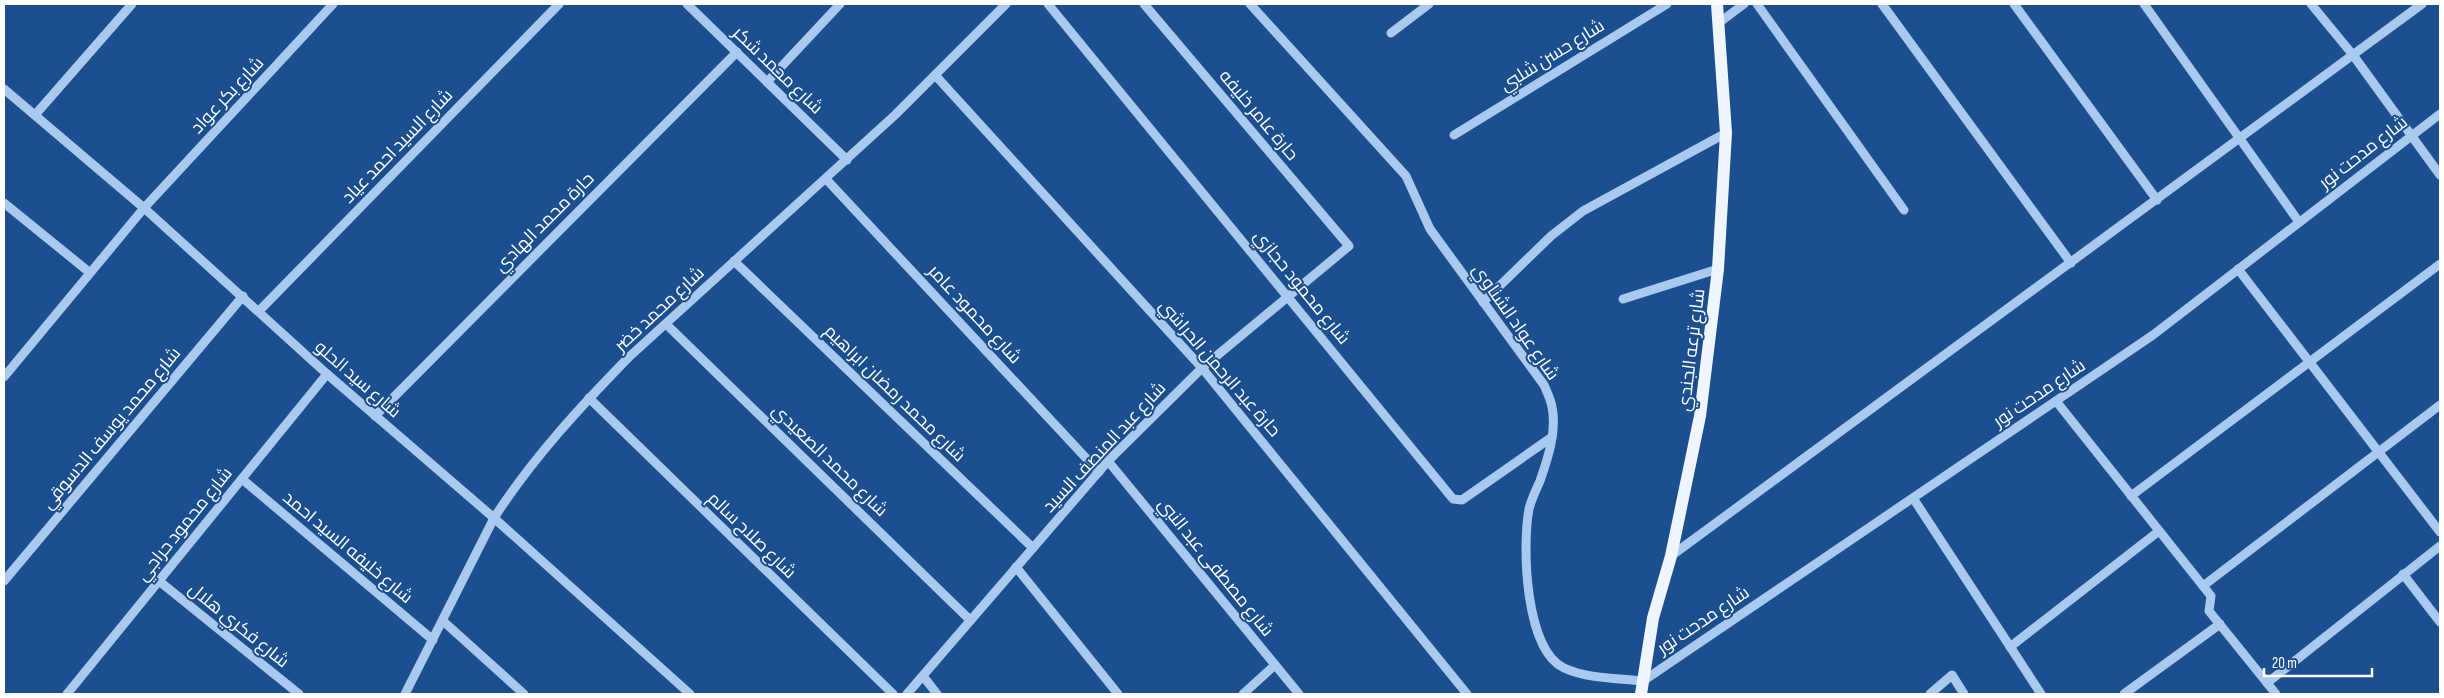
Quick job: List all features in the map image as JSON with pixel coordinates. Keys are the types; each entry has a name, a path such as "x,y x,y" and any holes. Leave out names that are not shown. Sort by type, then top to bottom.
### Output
{"main road":[{"name":"شارع ترعه الجندي","path":"1642,688 1654,618 1671,556 1700,416 1718,270 1726,133 1720,22 1717,4"}],"street":[{"path":"35,115 132,4"},
{"name":"شارع بكر عواد","path":"4,377 8,364 144,208 333,4"},
{"name":"شارع السيد احمد عياد","path":"259,311 559,4"},
{"name":"شارع محمد شكر","path":"687,4 847,160"},
{"path":"767,82 840,4"},
{"name":"شارع محمد خضر","path":"405,694 494,518 508,495 589,398 734,261 847,160 1006,4"},
{"name":"شارع محمود حجازي","path":"1048,4 1289,296 1453,499 1462,500 1552,437"},
{"name":"حارة عامر خليفه","path":"1144,4 1349,246"},
{"name":"شارع عواد الشناوي","path":"1250,4 1406,176 1430,229 1544,385 1552,407 1552,437 1544,470 1529,509 1527,566 1533,620 1545,652 1563,668 1642,688"},
{"path":"1392,33 1429,4"},
{"name":"شارع حسن شلبي","path":"1454,135 1667,4"},
{"path":"1720,22 1744,4"},
{"path":"1757,4 1904,210"},
{"path":"1882,4 2072,263"},
{"path":"2014,4 2157,200"},
{"path":"2144,4 2300,222"},
{"path":"2311,4 2353,56 2440,175"},
{"path":"1671,556 2422,4"},
{"name":"حارة محمد الهادي","path":"375,416 736,52"},
{"name":"حارة عبد الرحمن الحراشي","path":"934,75 1202,368 1467,694"},
{"name":"شارع سيد الحلو","path":"4,89 144,208 327,374 494,518 690,694"},
{"name":"شارع مدحت نور","path":"1642,688 1912,498 2153,335 2440,114"},
{"path":"1483,302 1551,236 1582,211 1726,133"},
{"name":"شارع محمود عامر","path":"826,179 1099,472"},
{"path":"4,203 89,272"},
{"name":"شارع عبد المنصف السيد","path":"907,694 1108,461 1202,368 1349,246"},
{"name":"شارع محمد رمضان ابراهيم","path":"734,261 1033,548"},
{"path":"2131,496 2440,264"},
{"path":"2238,269 2440,532"},
{"path":"1623,299 1718,270"},
{"name":"شارع محمد يوسف الدسوقي","path":"4,581 243,296"},
{"name":"شارع محمد الصعيدي","path":"666,324 970,620"},
{"name":"شارع محمود حراجي","path":"68,694 327,374"},
{"name":"شارع صلاح سالم","path":"589,398 893,694"},
{"path":"2056,400 2212,596 2209,610 2276,694"},
{"path":"2203,586 2440,406"},
{"name":"شارع مصطفى عبد النبي","path":"1108,461 1299,694"},
{"name":"شارع خليفه السيد احمد","path":"242,479 432,640"},
{"path":"1912,498 2040,694"},
{"path":"2010,647 2159,531"},
{"path":"2267,683 2440,546"},
{"path":"1016,567 1118,694"},
{"path":"2403,574 2440,622"},
{"name":"شارع فكري هلال","path":"159,581 299,694"},
{"path":"443,621 524,694"},
{"path":"2124,694 2220,624"},
{"path":"1243,694 1275,665"},
{"path":"1930,694 1952,675 1964,694"},
{"path":"923,676 937,694"}]}
